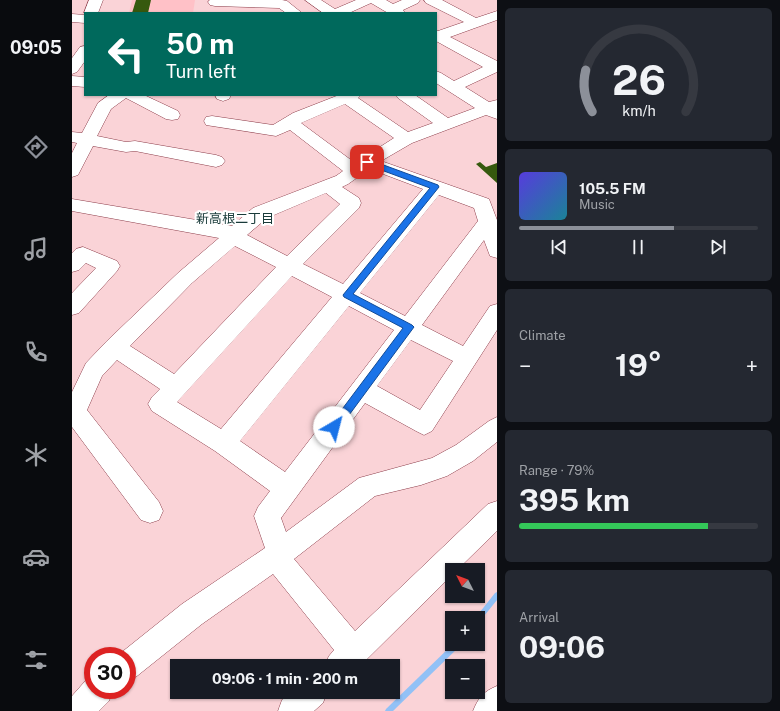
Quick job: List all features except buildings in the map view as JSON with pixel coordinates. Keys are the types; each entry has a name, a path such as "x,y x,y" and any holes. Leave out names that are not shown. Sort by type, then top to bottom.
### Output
{"street":[{"path":"90,12 96,0"},
{"path":"312,0 330,12"},
{"path":"340,12 366,0"},
{"path":"376,0 396,12 414,0"},
{"path":"431,0 476,23"},
{"path":"215,5 287,2"},
{"path":"267,12 287,2"},
{"path":"287,2 294,12"},
{"path":"437,36 497,15"},
{"path":"72,18 84,19"},
{"path":"437,36 496,67"},
{"path":"72,49 84,50"},
{"path":"72,69 84,51"},
{"path":"453,87 496,67"},
{"path":"437,77 494,109"},
{"path":"72,81 84,82"},
{"path":"72,171 79,138 104,106 119,96"},
{"path":"134,96 172,115"},
{"path":"212,121 276,131 290,122 350,96 406,139"},
{"path":"405,96 446,124"},
{"path":"150,511 73,414 94,370 115,347 185,278 260,213 342,180 384,151 406,139 446,124 494,109"},
{"path":"290,122 361,166 435,187 482,204 497,251"},
{"path":"79,138 126,147 135,146 216,162"},
{"path":"287,489 224,442 160,404 290,265 352,203 328,186"},
{"path":"224,442 435,187"},
{"path":"72,205 234,235 466,358"},
{"path":"488,220 363,390 267,516 278,554 346,659 497,513"},
{"path":"72,265 83,254 110,266 72,307"},
{"path":"363,390 424,424 497,312"},
{"path":"115,347 175,387"},
{"path":"136,659 192,614 278,554 368,486 430,471 456,459 497,428"},
{"path":"79,711 90,699"},
{"path":"293,711 305,699"},
{"path":"488,711 497,701"}],"shaded area":[{"path":"132,0 195,0 193,12 129,12"}],"waterway":[{"path":"484,611 497,595"},
{"path":"388,711 451,651"}],"district":[{"name":"新高根二丁目","path":"235,218"}],"route":[{"path":"334,427 409,327 347,295 435,187 367,162"}]}
